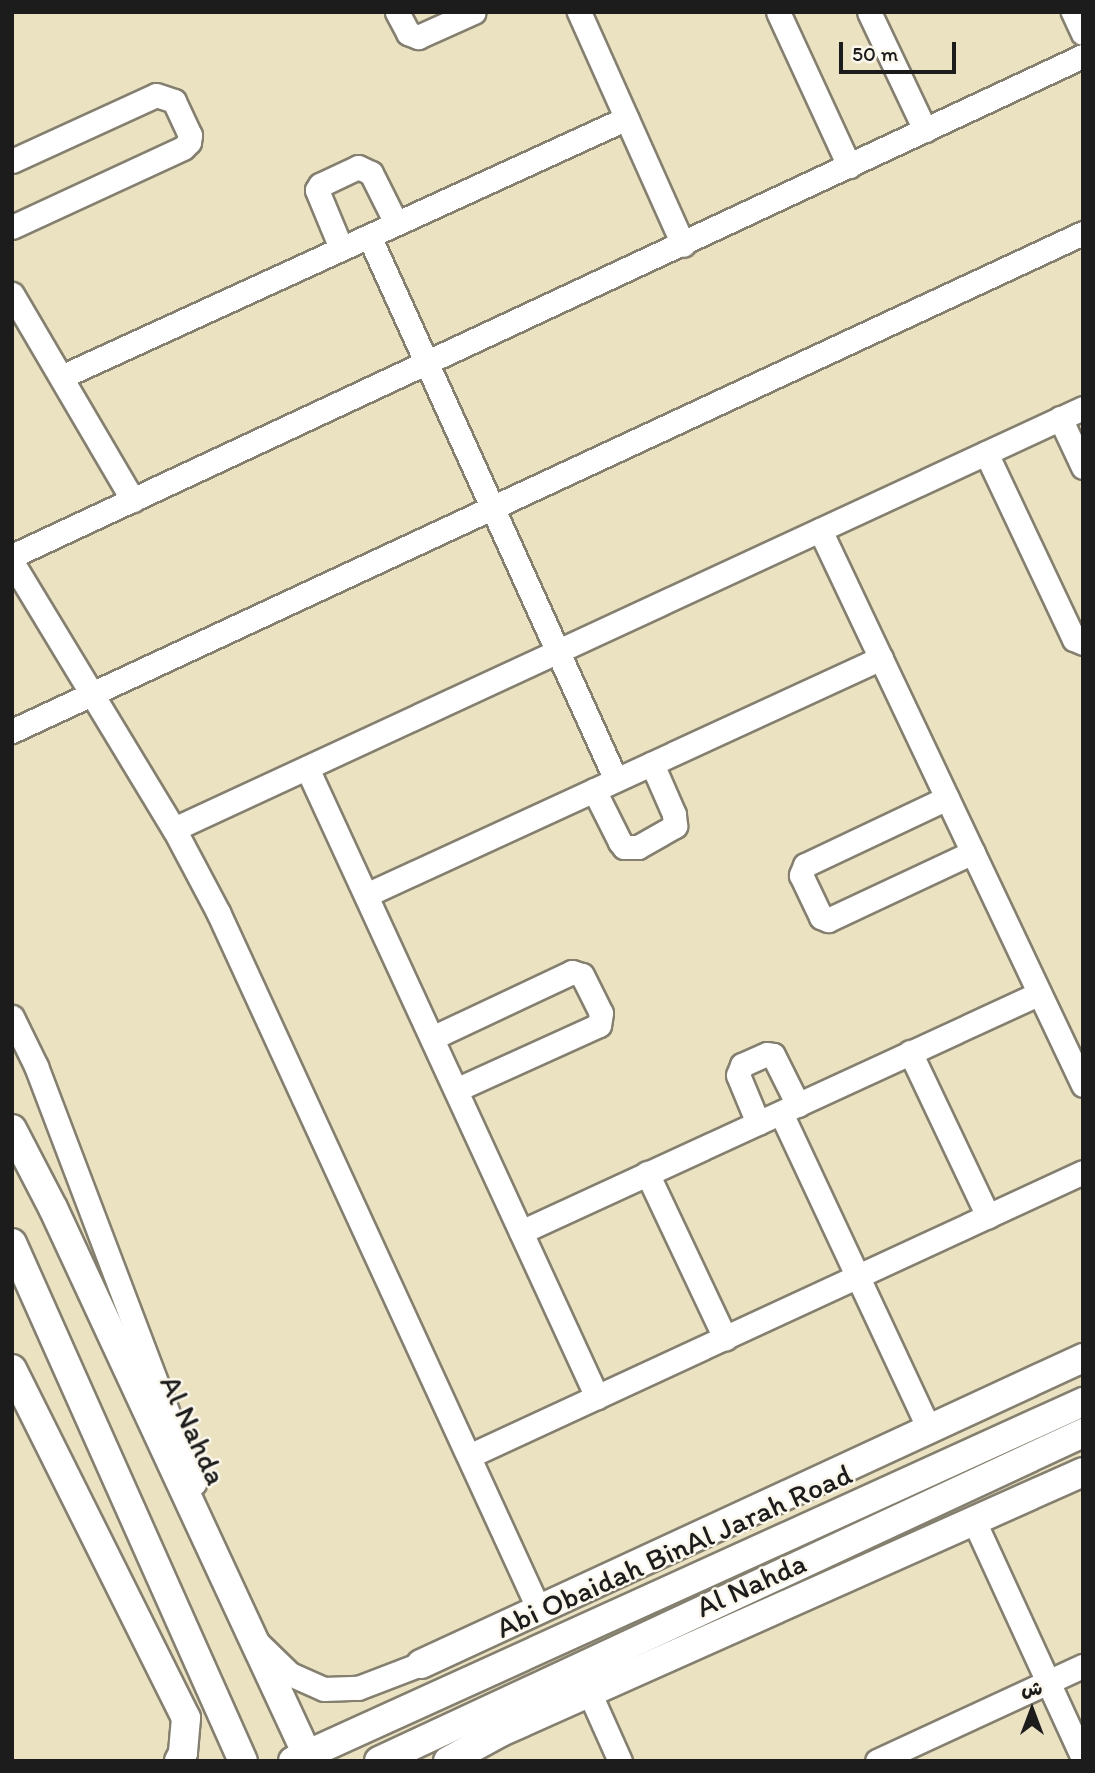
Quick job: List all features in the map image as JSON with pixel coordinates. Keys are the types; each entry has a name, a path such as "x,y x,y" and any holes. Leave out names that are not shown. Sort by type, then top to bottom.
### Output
{"main road":[{"name":"Al Nahda","path":"12,1129 53,1208 252,1637 303,1759"},
{"path":"12,1243 243,1761"},
{"path":"421,1664 1083,1358"},
{"path":"12,1369 186,1718 185,1745 179,1761"},
{"path":"595,1584 671,1563 998,1420 1083,1402"},
{"name":"Abi Obaidah BinAl Jarah Road","path":"303,1759 1083,1402"},
{"name":"Abi Obaidah BinAl Jarah Road","path":"379,1761 1083,1433"},
{"path":"884,1561 1011,1466"},
{"name":"Al Nahda","path":"448,1761 501,1732 1083,1472"},
{"path":"435,1734 501,1732"}],"street":[{"path":"397,12 408,33 418,37 474,12"},
{"path":"579,12 684,244"},
{"path":"778,12 849,166"},
{"path":"869,12 925,131"},
{"path":"1073,12 1083,33"},
{"path":"12,556 1083,57"},
{"path":"12,161 156,95 174,101 190,135 189,142 183,148 12,228"},
{"path":"61,377 627,118"},
{"path":"341,248 317,190 320,185 358,167 371,173 397,223"},
{"path":"12,731 1083,233"},
{"path":"369,236 616,780"},
{"path":"12,294 133,500"},
{"path":"174,829 1083,408"},
{"path":"1060,418 1083,467"},
{"path":"986,453 1074,639 1083,643"},
{"path":"820,530 1083,1085"},
{"path":"12,562 174,829 218,912 539,1610"},
{"path":"366,895 881,658"},
{"path":"594,790 620,842 624,847 638,847 675,827 674,814 652,764"},
{"path":"307,768 597,1397"},
{"path":"947,798 805,865 801,875 821,917 828,920 973,852"},
{"path":"432,1038 572,972 582,975 601,1013 599,1026 456,1090"},
{"path":"521,1232 1038,994"},
{"path":"12,1017 36,1066 252,1637 290,1674 324,1689 358,1688 421,1664"},
{"path":"910,1052 988,1216"},
{"path":"758,1123 738,1075 742,1065 767,1054 773,1055 790,1109 857,1278 929,1429"},
{"path":"468,1457 1083,1172"},
{"path":"647,1173 725,1338"},
{"path":"974,1521 1083,1758"},
{"path":"877,1761 919,1752 1083,1666"},
{"path":"590,1694 620,1761"}]}
